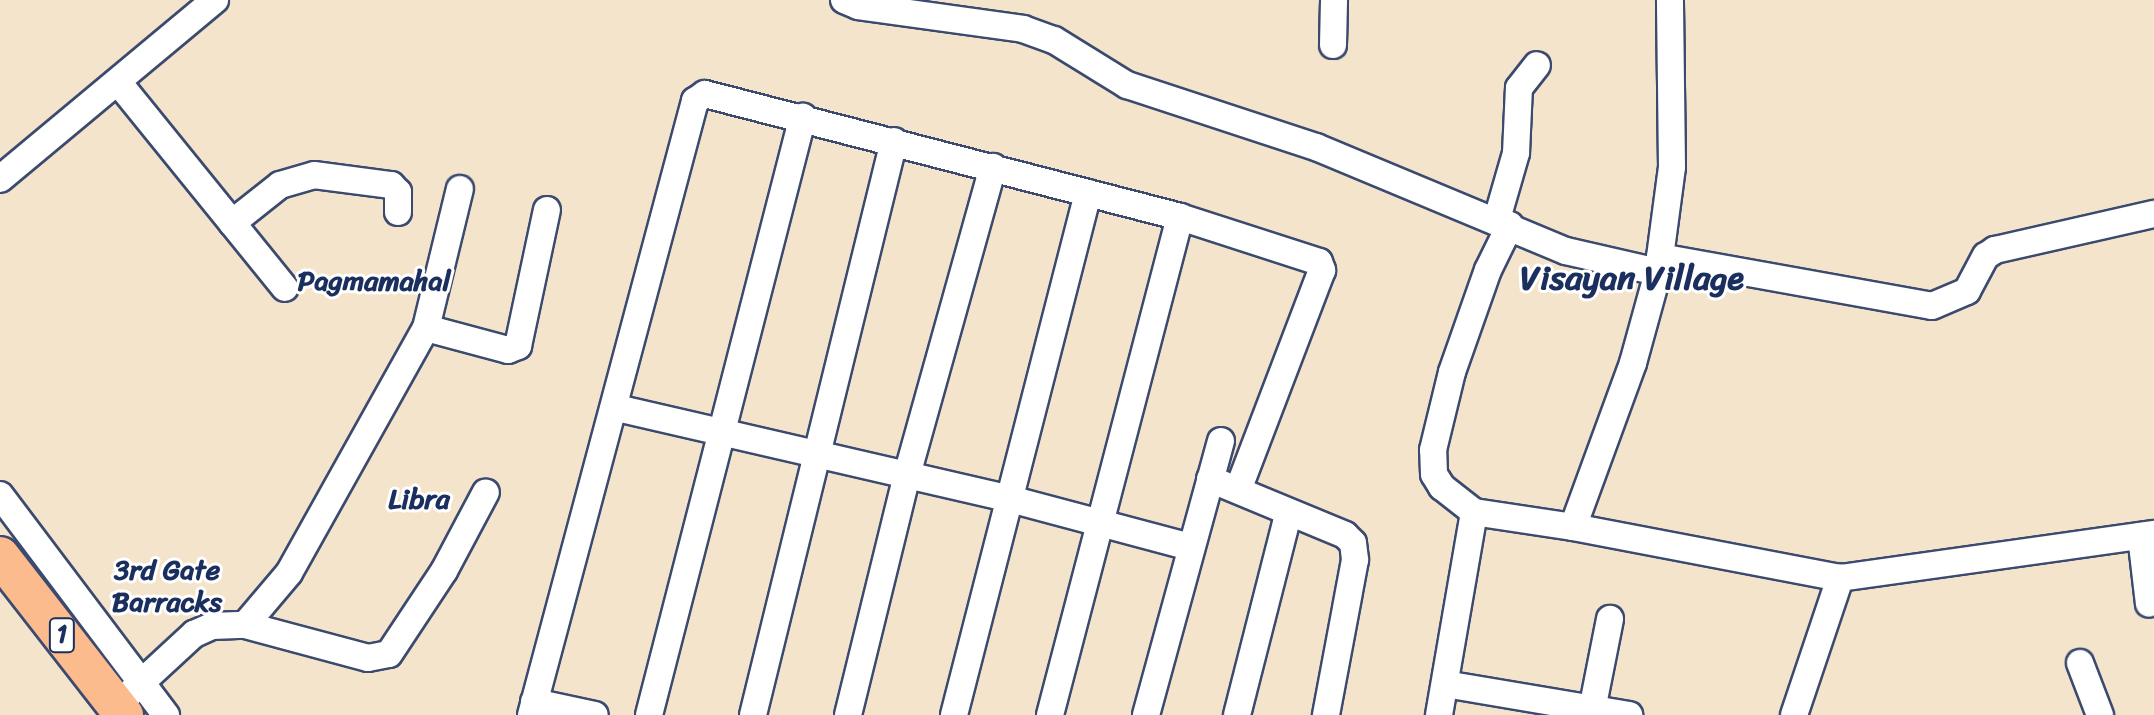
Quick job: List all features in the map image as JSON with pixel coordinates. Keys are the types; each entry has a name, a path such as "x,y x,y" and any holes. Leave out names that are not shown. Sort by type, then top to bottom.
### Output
{"highway":[{"name":"1","path":"0,556 119,705"},
{"name":"1","path":"0,595 119,705"}],"street":[{"path":"0,179 215,0"},
{"path":"844,0 858,6 1023,29 1054,40 1127,85 1316,147 1504,222 1566,251 1932,306 1967,291 1986,256 1995,250 2154,214"},
{"path":"1333,45 1334,0"},
{"path":"1573,527 1633,363 1659,265 1674,135 1670,0"},
{"path":"1537,65 1519,88 1516,153 1504,222 1452,372 1433,450 1434,474 1442,487 1474,512 1573,527 1840,578 2147,535 2149,604"},
{"path":"118,82 285,288"},
{"path":"595,715 533,708 617,408 695,101 715,92 1180,217 1314,259 1322,270 1238,490"},
{"path":"649,715 803,116"},
{"path":"753,715 894,141"},
{"path":"848,715 907,475 993,167"},
{"path":"232,223 280,185 314,175 391,185 398,192 398,212"},
{"path":"245,625 304,548 426,328 460,189"},
{"path":"954,715 1088,193"},
{"path":"426,328 508,350 518,346 547,210"},
{"path":"1050,715 1180,217"},
{"path":"617,408 1010,499 1190,547"},
{"path":"1146,715 1221,441"},
{"path":"1210,479 1288,515 1345,535 1355,549 1326,715"},
{"path":"119,705 194,634 212,626 245,625 368,658 389,654 444,571 486,492"},
{"path":"0,495 119,705 166,715"},
{"path":"1439,715 1474,512"},
{"path":"1237,715 1288,515"},
{"path":"1794,715 1840,578"},
{"path":"1591,711 1610,619"},
{"path":"2080,663 2100,715"},
{"path":"1445,684 1629,715"}],"district":[{"name":"Visayan Village","path":"1632,279"},
{"name":"Pagmamahal","path":"374,281"},
{"name":"Libra","path":"419,499"},
{"name":"3rd Gate Barracks","path":"167,586"}]}
